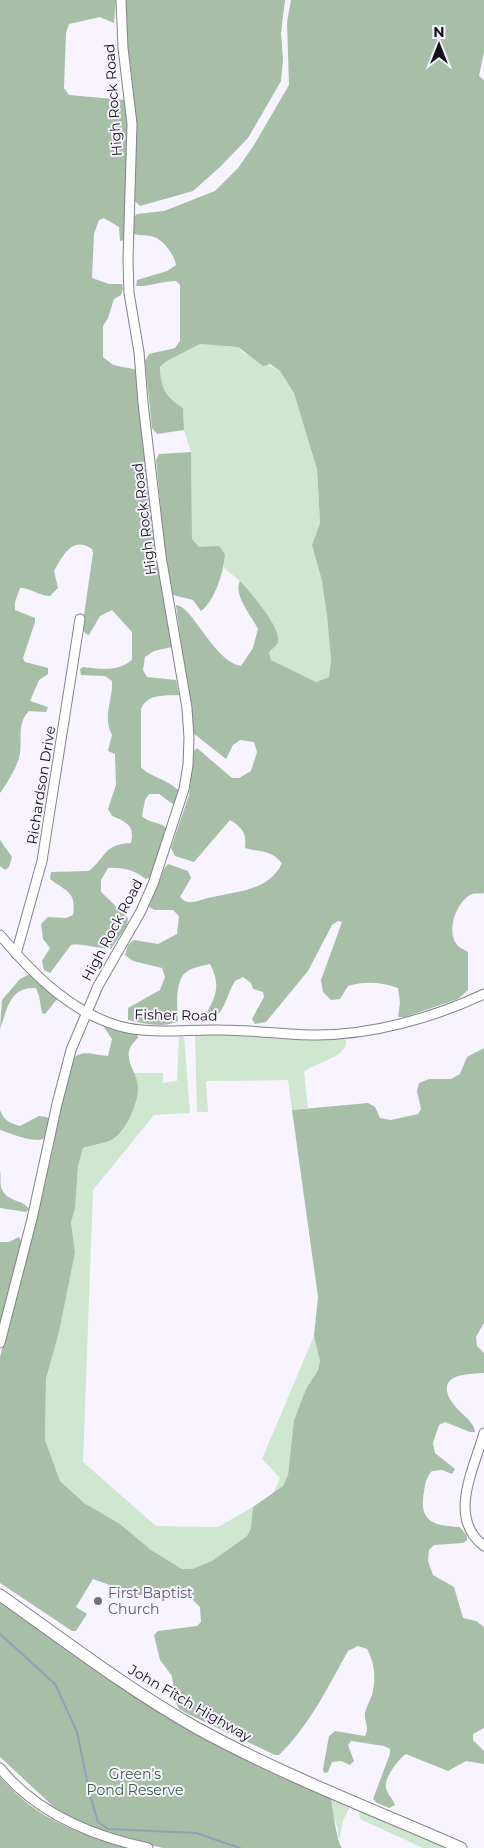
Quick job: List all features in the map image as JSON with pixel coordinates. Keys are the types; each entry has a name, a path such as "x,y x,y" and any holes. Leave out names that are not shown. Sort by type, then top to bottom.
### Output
{"main road":[{"name":"John Fitch Highway","path":"0,1595 135,1690 194,1726 243,1752 461,1848"}],"street":[{"name":"High Rock Road","path":"86,1012 109,966 141,911 153,884 184,789 190,746 186,701 161,556 143,403 140,358 130,298 128,260 132,124 123,48 121,0"},
{"name":"Richardson Drive","path":"16,954 42,861 80,619"},
{"name":"Fisher Road","path":"0,935 16,954 56,992 86,1012 118,1026 143,1030 232,1030 294,1035 335,1035 372,1030 424,1017 484,994"},
{"path":"0,1343 32,1219 64,1073 86,1012"},
{"path":"484,1433 464,1509 468,1528 484,1546"},
{"path":"0,1768 31,1797 56,1816 81,1829 109,1839 148,1848"}],"green space":[{"path":"0,0 116,0 114,23 100,17 69,24 66,33 64,88 69,95 124,100 128,111 131,146 124,240 120,241 119,227 104,218 99,220 94,234 92,278 109,284 122,284 123,289 121,295 114,299 108,318 103,326 103,357 113,365 138,370 161,571 172,647 154,651 145,657 143,670 147,677 176,680 179,695 157,696 148,700 141,709 141,767 179,791 174,805 159,794 149,794 145,800 142,816 167,829 151,877 146,879 128,870 108,868 101,880 101,892 128,918 127,925 111,949 71,945 50,973 44,970 42,961 50,948 43,939 41,924 48,917 66,918 73,915 74,907 69,892 50,879 51,872 89,871 111,848 131,843 132,832 129,825 112,816 108,809 116,785 115,754 108,751 112,735 109,728 108,715 112,681 105,676 81,675 80,669 83,667 115,668 127,664 132,660 132,632 112,610 100,616 89,635 82,629 93,553 92,549 85,545 79,544 74,546 65,554 54,571 58,588 50,596 20,588 15,602 15,610 35,618 23,658 25,662 48,668 48,674 39,680 30,701 48,707 46,712 29,711 25,716 21,726 19,758 0,793"},
{"path":"125,0 285,0 281,33 283,59 281,81 248,138 193,191 140,206 135,201 136,149 132,77 125,25"},
{"path":"291,0 484,0 484,51 479,76 484,80 484,893 472,894 461,903 452,926 454,940 459,947 468,952 468,990 458,999 405,1017 398,1017 400,1003 398,988 385,984 354,984 348,986 340,999 331,1000 323,992 321,980 342,922 338,921 332,925 308,971 266,1022 255,1024 252,1019 264,997 263,992 253,989 251,983 243,977 235,981 222,1010 207,1022 204,1018 216,992 216,979 210,964 190,970 181,978 177,996 178,1021 166,1025 147,1024 128,1020 128,1008 160,990 165,977 162,968 133,961 125,955 128,945 134,940 158,944 177,934 179,916 173,910 155,910 149,907 164,869 168,864 188,871 191,878 180,897 186,902 194,902 260,885 276,873 282,863 269,853 245,848 243,831 230,820 194,862 175,856 171,848 189,795 194,751 197,748 232,778 239,778 251,771 257,752 254,742 240,740 233,745 226,759 193,733 176,605 182,607 189,614 222,655 231,662 241,666 253,648 258,629 241,599 238,587 240,581 265,611 276,630 277,644 269,653 271,660 316,682 329,677 331,660 327,616 322,581 312,545 320,523 317,469 294,393 280,371 270,364 263,366 238,347 200,344 167,361 160,367 161,381 165,391 172,400 183,408 184,430 157,434 152,428 145,361 149,354 175,348 180,341 180,285 176,281 136,286 137,280 167,271 176,265 170,251 159,239 134,234 133,218 137,214 164,211 215,191 238,168 254,145 289,85 287,22"},
{"path":"200,344 238,347 242,352 280,371 294,393 317,469 320,524 312,545 322,581 331,660 329,677 316,682 271,660 269,653 272,648 240,581 224,568 225,554 199,547 192,539 191,452 184,430 183,408 172,400 165,391 161,381 160,368 167,361"},
{"path":"191,452 192,539 199,547 219,546 225,554 218,585 211,600 201,611 193,600 173,595 165,551 156,460 159,454"},
{"path":"0,840 12,857 9,867 5,870 0,866"},
{"path":"28,975 34,977 58,998 45,1014 42,1013 36,988 20,991 11,1000 0,1029 2,1000 20,979"},
{"path":"110,1025 137,1034 138,1038 129,1051 130,1063 138,1088 136,1101 130,1116 118,1135 113,1139 83,1148 78,1166 75,1209 71,1222 75,1253 59,1332 46,1379 45,1440 60,1481 84,1503 120,1524 151,1550 182,1569 192,1569 212,1561 247,1536 251,1528 253,1507 283,1486 288,1475 294,1420 306,1389 318,1370 320,1361 314,1336 318,1297 292,1110 368,1103 375,1107 380,1118 391,1120 418,1114 421,1109 417,1091 419,1083 429,1079 451,1079 460,1074 467,1057 484,1048 484,1323 476,1337 477,1346 484,1353 484,1373 466,1374 454,1378 447,1385 449,1397 474,1427 475,1432 470,1432 445,1422 439,1425 433,1443 435,1453 455,1469 452,1474 442,1470 432,1471 426,1481 423,1502 426,1516 430,1520 443,1525 460,1527 467,1536 467,1540 463,1543 434,1545 429,1550 428,1561 433,1575 454,1587 463,1618 476,1621 484,1627 484,1728 473,1734 473,1740 484,1751 484,1764 466,1761 448,1771 406,1754 396,1764 387,1779 387,1790 395,1805 389,1808 377,1803 373,1799 390,1754 390,1749 384,1746 351,1741 348,1745 354,1761 350,1765 341,1761 332,1762 328,1772 324,1773 323,1769 329,1736 335,1731 365,1736 367,1728 365,1713 372,1695 374,1683 372,1660 367,1649 358,1646 348,1651 300,1732 279,1755 275,1755 179,1709 175,1701 172,1676 160,1660 154,1635 158,1631 197,1626 201,1622 200,1607 192,1599 177,1594 137,1595 93,1579 76,1607 87,1614 76,1631 72,1631 0,1583 0,1357 52,1153 69,1064 77,1055 81,1054 108,1056 112,1039 104,1027"},
{"path":"195,1033 340,1038 346,1040 342,1051 304,1072 308,1108 292,1110 288,1080 206,1081 208,1112 197,1112"},
{"path":"179,1037 184,1037 190,1113 154,1115 93,1190 83,1462 156,1526 218,1527 253,1507 251,1528 247,1536 212,1561 192,1569 182,1569 151,1550 120,1524 84,1503 60,1481 45,1440 46,1379 59,1332 75,1253 71,1222 75,1209 78,1166 83,1148 112,1140 138,1087 132,1073 163,1073 163,1083 177,1081"},
{"path":"0,1110 3,1117 8,1121 20,1126 39,1116 47,1117 49,1120 47,1137 37,1140 0,1130"},
{"path":"0,1171 3,1192 6,1196 26,1206 29,1209 26,1212 0,1208"},
{"path":"19,1237 22,1243 0,1326 0,1242 9,1242"},
{"path":"314,1336 320,1361 318,1370 306,1389 294,1420 288,1475 283,1486 272,1496 280,1478 262,1459"},
{"name":"Green's Pond Reserve","path":"0,1603 127,1690 330,1795 336,1831 342,1848 163,1848 106,1835 73,1820 55,1808 0,1757"},
{"path":"0,1777 28,1804 58,1823 128,1848 0,1848"},
{"path":"330,1795 350,1807 343,1820 340,1837 338,1838 338,1829 330,1806"},
{"path":"361,1811 448,1848 423,1848 360,1819 359,1814"}],"waterway":[{"path":"0,1634 55,1684 77,1732 90,1795 98,1822 108,1829 196,1833 240,1848"}],"place":[{"name":"First Baptist Church","path":"98,1601"}]}
